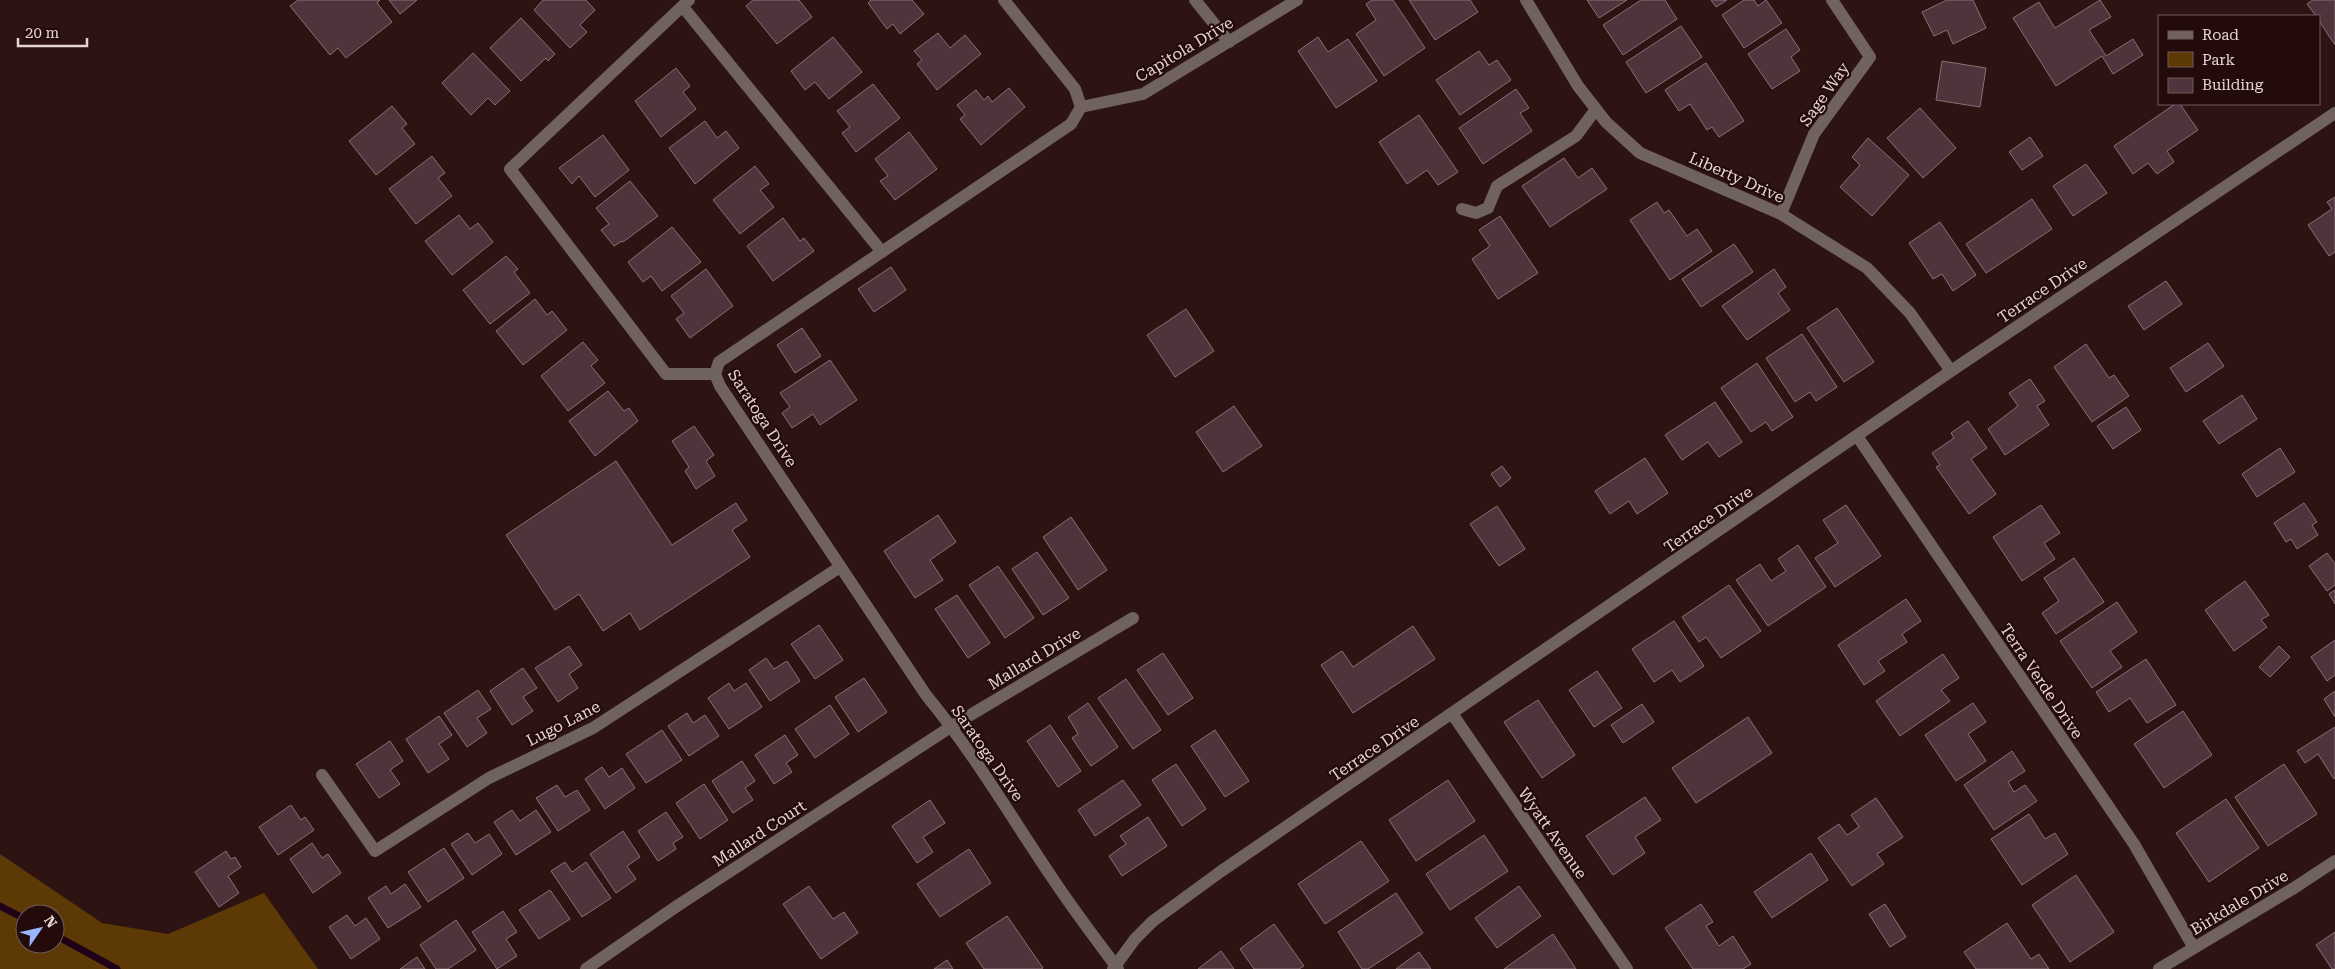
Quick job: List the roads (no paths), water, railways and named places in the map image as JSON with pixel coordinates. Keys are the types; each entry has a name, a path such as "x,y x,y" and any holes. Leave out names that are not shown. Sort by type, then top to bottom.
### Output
{"street":[{"path":"1004,0 1075,89 1081,107"},
{"path":"1195,0 1229,42"},
{"name":"Capitola Drive","path":"1081,107 1143,94 1297,0"},
{"name":"Liberty Drive","path":"1526,0 1578,86 1606,122 1640,154 1781,214 1867,268 1910,313 1951,371"},
{"name":"Sage Way","path":"1781,214 1814,134 1870,57 1832,0"},
{"path":"715,374 666,374 510,169 686,4 882,252"},
{"name":"Saratoga Drive","path":"1081,107 1071,124 719,362 715,374 720,386 926,695 952,726 1051,876 1116,968"},
{"path":"1462,209 1476,213 1488,208 1497,186 1576,136 1596,109"},
{"name":"Terrace Drive","path":"1116,968 1135,939 1153,920 1262,843 1452,715 1951,371 2335,113"},
{"name":"Terra Verde Drive","path":"1857,436 2134,844 2194,948"},
{"name":"Lugo Lane","path":"322,775 375,851 489,778 593,728 840,567"},
{"name":"Mallard Drive","path":"952,726 1133,618"},
{"name":"Wyatt Avenue","path":"1452,715 1627,969"},
{"name":"Mallard Court","path":"586,969 677,906 952,726"},
{"name":"Birkdale Drive","path":"2159,969 2294,888 2335,861"}],"waterway":[{"path":"0,906 15,914"},
{"path":"65,940 117,969"}]}
